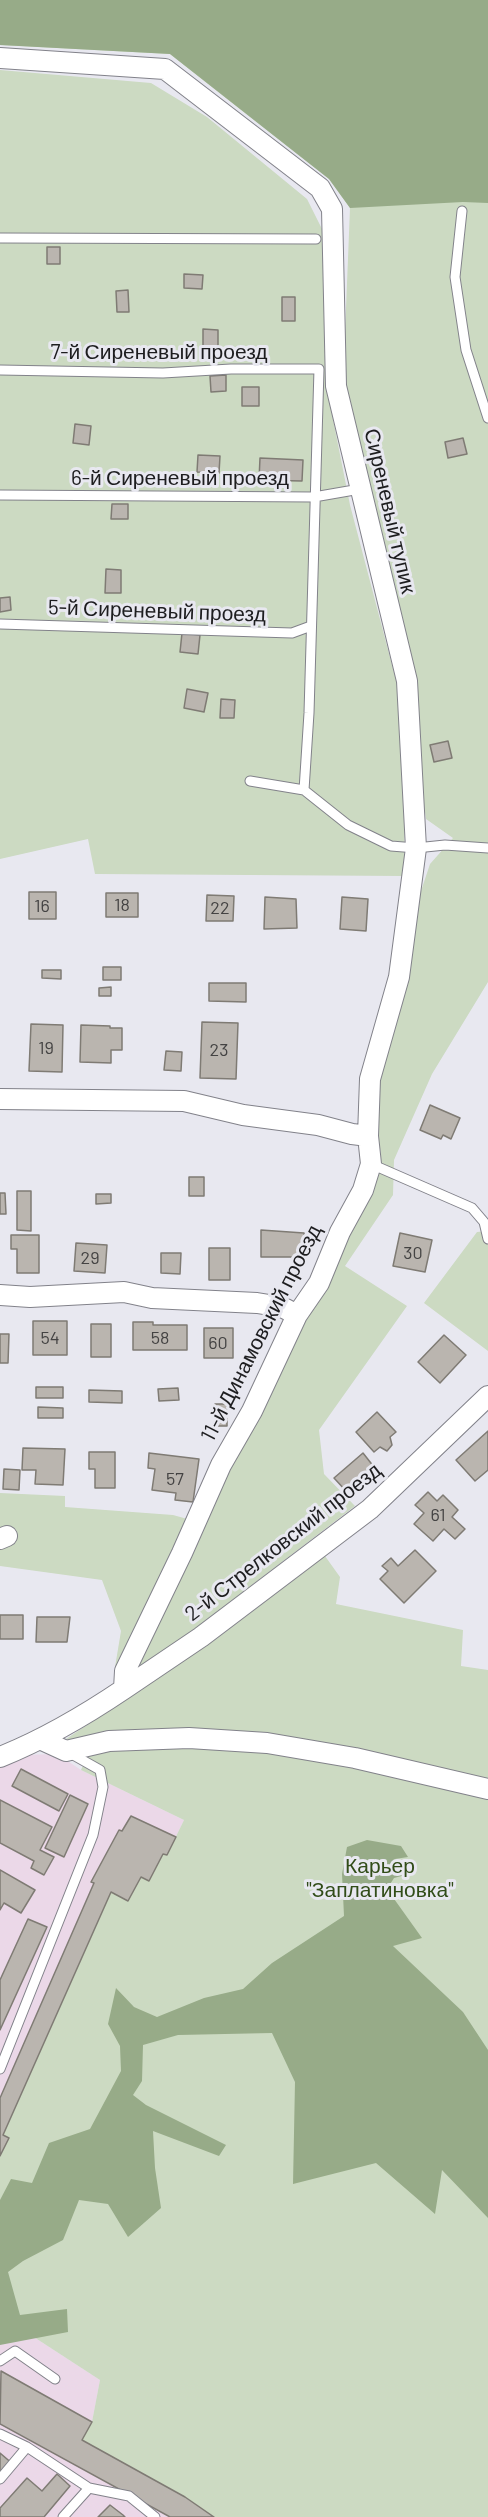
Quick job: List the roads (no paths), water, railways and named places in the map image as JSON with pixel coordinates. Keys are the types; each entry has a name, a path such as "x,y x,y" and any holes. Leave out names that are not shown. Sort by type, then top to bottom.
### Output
{"street":[{"name":"Сиреневый тупик","path":"0,58 165,69 320,188 332,209 336,386 407,681 416,848"},
{"name":"11-й Динамовский проезд","path":"124,1689 125,1671 182,1553 221,1465 252,1411 297,1315 319,1283 340,1232 363,1190 371,1164 368,1136 369,1079 399,977 416,848"},
{"path":"0,1099 184,1101 243,1115 318,1125 368,1136"},
{"path":"0,1295 30,1297 124,1292 152,1298 257,1303 282,1308 297,1315"},
{"name":"2-й Стрелковский проезд","path":"124,1689 210,1630 370,1509 488,1396"},
{"path":"0,1757 42,1740 84,1716 124,1689"},
{"path":"42,1740 66,1751 109,1741 178,1738 267,1743 355,1758 488,1789"}],"lane":[{"path":"462,211 454,277 466,350 488,418"},
{"path":"0,238 316,239"},
{"name":"7-й Сиреневый проезд","path":"0,370 164,372 319,369 314,497"},
{"name":"6-й Сиреневый проезд","path":"0,495 314,497 360,489"},
{"path":"304,790 314,497"},
{"name":"5-й Сиреневый проезд","path":"0,624 292,633 311,626"},
{"path":"250,782 304,790 348,825 391,846 416,848 445,845 488,848"},
{"path":"371,1164 472,1208 484,1222 488,1239"},
{"path":"0,2070 93,1834 103,1787 100,1770 66,1751"},
{"path":"0,2361 15,2351 55,2379"},
{"path":"0,2434 27,2447 89,2488 129,2496 155,2517"},
{"path":"0,2479 27,2447"},
{"path":"63,2517 89,2488"}],"park label":[{"name":"Карьер \"Заплатиновка\"","path":"380,1878"}]}
